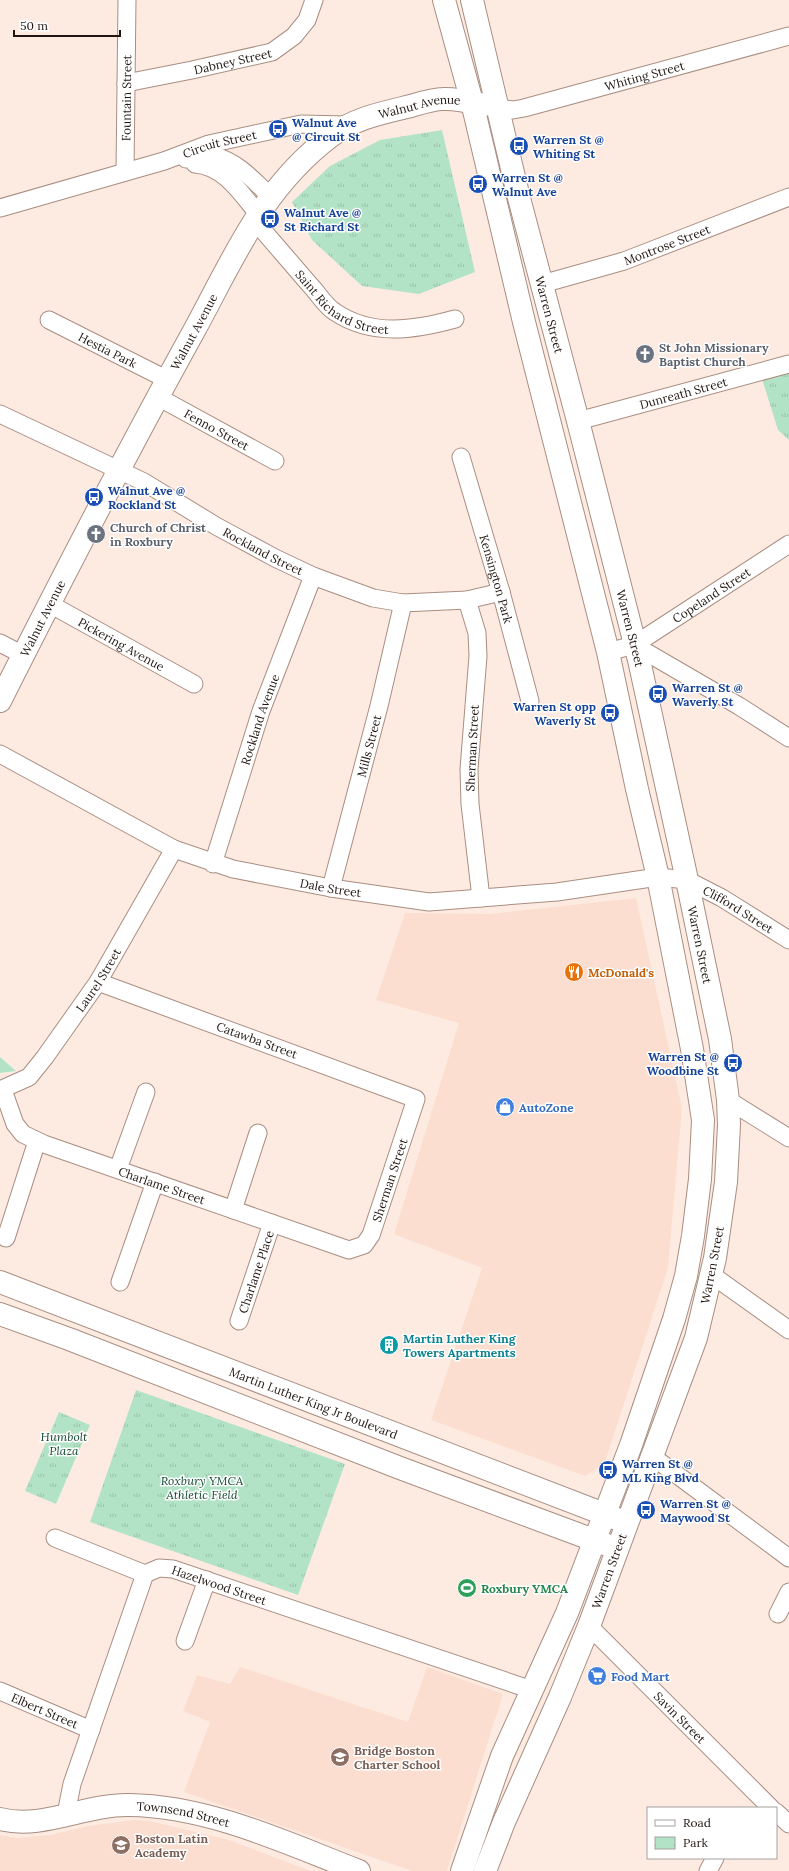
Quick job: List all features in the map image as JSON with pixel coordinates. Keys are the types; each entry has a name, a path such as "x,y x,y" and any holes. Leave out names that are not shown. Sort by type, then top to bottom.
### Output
{"main road":[{"name":"Warren Street","path":"444,0 472,102 524,322 608,652 637,789 658,877 702,1106 700,1179 689,1261 674,1319 631,1445 558,1635 495,1774 462,1871"},
{"name":"Warren Street","path":"472,0 542,284 634,645 687,880 720,1039 728,1100 728,1159 726,1182 712,1275 696,1338 589,1626 560,1697 504,1822 485,1871"},
{"name":"Walnut Avenue","path":"0,701 48,603 118,470 261,210 299,164 330,137 347,125 374,115 441,99 459,99 498,108"},
{"name":"Martin Luther King Jr Boulevard","path":"0,1282 627,1524"},
{"path":"0,1314 69,1339 392,1465 617,1549"},
{"name":"Townsend Street","path":"0,1819 10,1822 37,1821 104,1806 127,1804 155,1806 183,1811 241,1827 359,1871"}],"street":[{"name":"Fountain Street","path":"125,172 127,0"},
{"name":"Dabney Street","path":"126,83 272,52 294,36 307,20 314,0"},
{"name":"Whiting Street","path":"498,108 513,110 524,108 789,36"},
{"name":"Circuit Street","path":"0,208 164,161 209,144 301,124 347,125"},
{"name":"Circuit Street","path":"164,161 205,164 219,171 261,210"},
{"name":"Montrose Street","path":"542,284 624,261 789,197"},
{"name":"Saint Richard Street","path":"261,210 333,311 354,322 375,328 400,330 430,326 455,319"},
{"name":"Hestia Park","path":"49,320 162,388"},
{"name":"Dunreath Street","path":"578,421 789,364"},
{"name":"Fenno Street","path":"162,388 275,462"},
{"name":"Rockland Street","path":"0,414 144,482 249,544 313,576 373,598 402,603 467,600 501,592"},
{"name":"Kensington Park","path":"461,457 501,592 530,701"},
{"name":"Copeland Street","path":"608,652 634,645 789,544"},
{"name":"Rockland Avenue","path":"213,864 261,710 313,576"},
{"name":"Sherman Street","path":"467,600 478,633 478,656 469,769 470,804 481,898"},
{"name":"Pickering Avenue","path":"48,603 194,684"},
{"name":"Mills Street","path":"331,888 379,706 402,603"},
{"path":"0,643 23,655"},
{"path":"634,645 739,706 789,738"},
{"name":"Dale Street","path":"0,754 174,850 213,864 331,888 429,902 557,892 658,877 687,880"},
{"name":"Laurel Street","path":"1,1090 29,1077 98,982 174,850"},
{"name":"Clifford Street","path":"687,880 722,898 789,940"},
{"name":"Catawba Street","path":"98,982 416,1099"},
{"name":"Charlame Street","path":"1,1090 15,1124 23,1134 37,1141 349,1250"},
{"path":"118,1169 146,1092"},
{"name":"Sherman Street","path":"349,1250 364,1245 371,1235 416,1099"},
{"path":"728,1100 789,1138"},
{"path":"233,1210 258,1134"},
{"path":"6,1238 37,1141"},
{"path":"120,1282 155,1182"},
{"name":"Charlame Place","path":"239,1321 272,1223"},
{"path":"712,1275 789,1330"},
{"path":"652,1457 789,1558"},
{"path":"55,1538 145,1574 72,1784 66,1814"},
{"name":"Hazelwood Street","path":"145,1574 166,1567 532,1690"},
{"path":"185,1641 207,1580"},
{"path":"778,1614 789,1592"},
{"name":"Savin Street","path":"589,1626 768,1807"},
{"name":"Elbert Street","path":"0,1691 91,1730"},
{"name":"Savin Street","path":"777,1814 789,1824"},
{"path":"708,1871 714,1859"}],"shaded area":[{"path":"636,898 682,1108 668,1268 604,1465 585,1476 431,1420 482,1268 394,1234 459,1023 376,1000 405,913 490,914"},
{"name":"Bridge Boston Charter School","path":"240,1667 408,1722 427,1667 503,1694 447,1871 412,1871 184,1792 210,1722 183,1711 197,1675 230,1684"},
{"name":"Boston Latin Academy","path":"134,1820 150,1821 229,1840 311,1871 0,1871 0,1835 17,1838 50,1835 88,1826"}],"green space":[{"path":"442,130 475,272 419,294 362,286 312,240 292,202 330,166 380,140"},
{"path":"789,370 789,440 778,430 762,379"},
{"path":"0,1057 16,1071 0,1073"},
{"name":"Roxbury YMCA Athletic Field","path":"136,1390 345,1464 298,1595 90,1522"},
{"name":"Humbolt Plaza","path":"59,1412 90,1425 56,1504 25,1491"}],"place":[{"name":"Walnut Ave @ Circuit St","path":"278,129"},
{"name":"Warren St @ Whiting St","path":"519,146"},
{"name":"Warren St @ Walnut Ave","path":"478,184"},
{"name":"Walnut Ave @ St Richard St","path":"270,219"},
{"name":"St John Missionary Baptist Church","path":"645,354"},
{"name":"Walnut Ave @ Rockland St","path":"94,497"},
{"name":"Church of Christ in Roxbury","path":"96,534"},
{"name":"Warren St @ Waverly St","path":"658,694"},
{"name":"Warren St opp Waverly St","path":"610,713"},
{"name":"McDonald's","path":"574,972"},
{"name":"Warren St @ Woodbine St","path":"733,1063"},
{"name":"AutoZone","path":"505,1107"},
{"name":"Martin Luther King Towers Apartments","path":"389,1345"},
{"name":"Warren St @ ML King Blvd","path":"608,1470"},
{"name":"Warren St @ Maywood St","path":"646,1510"},
{"name":"Roxbury YMCA","path":"467,1588"},
{"name":"Food Mart","path":"597,1676"},
{"name":"Bridge Boston Charter School","path":"340,1757"},
{"name":"Boston Latin Academy","path":"121,1845"}]}
